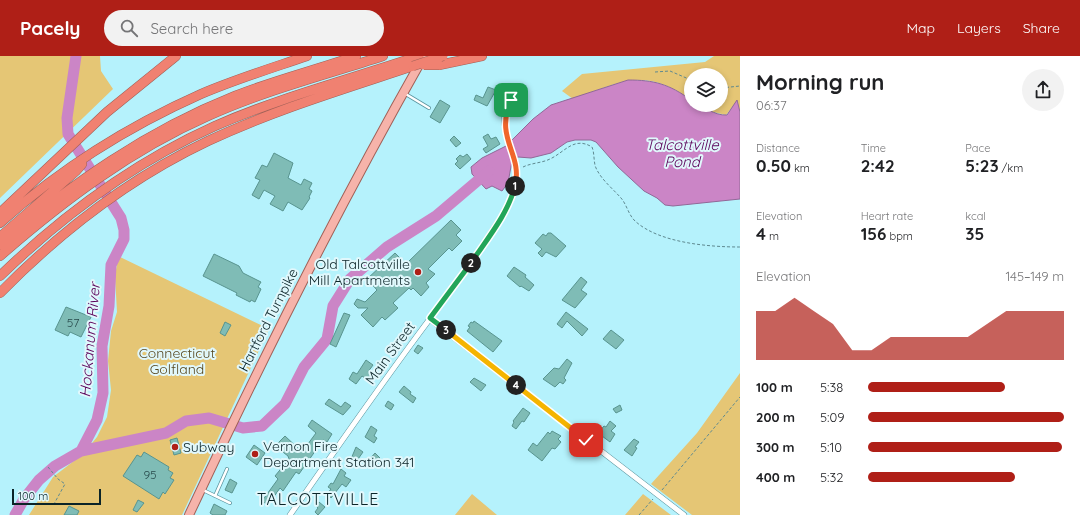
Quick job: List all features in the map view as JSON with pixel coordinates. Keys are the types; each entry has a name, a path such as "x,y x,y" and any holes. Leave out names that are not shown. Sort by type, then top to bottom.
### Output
{"highway":[{"path":"0,213 84,132 139,84 176,56"},
{"path":"0,237 86,157 97,150 147,121 200,94 307,56"},
{"path":"0,245 148,138 207,108 250,90 356,56"},
{"path":"108,166 221,110 383,56"},
{"path":"0,293 50,246 97,208 177,157 226,133 284,109 399,70 419,56"},
{"path":"0,276 47,233 117,181 172,148 234,118 289,98 409,63 482,56"},
{"path":"0,223 72,171"},
{"path":"0,256 81,185"}],"main road":[{"name":"Hartford Turnpike","path":"189,515 230,428 324,239 424,56"}],"street":[{"name":"Main Street","path":"290,515 430,318 457,284 505,210 512,197 517,173 515,161 508,143 505,126 507,110 511,100 521,94"},
{"path":"430,318 684,515"}],"lane":[{"path":"404,92 429,108"},
{"path":"215,496 227,469"},
{"path":"201,489 230,503"}],"path":[{"path":"655,72 670,71 684,77"},
{"path":"728,87 740,86"},
{"path":"517,173 521,171 522,167 550,159 572,144 587,144 592,146 598,173 626,204 630,214 636,221 658,235 675,241 740,247"},
{"path":"660,493 740,397"},
{"path":"48,467 65,484 54,504"},
{"path":"639,515 655,497"}],"green space":[{"path":"0,56 100,56 101,71 113,89 0,198"},
{"path":"714,56 740,56 740,112 737,101 726,115 713,112 728,112 728,68 684,68 684,95 674,89 646,80 632,80 619,83 573,99 562,91 582,74 705,62"},
{"name":"Connecticut Golfland","path":"118,256 269,329 182,515 29,515 53,477 83,454 97,437 107,417 111,390 108,361 111,331 117,312 115,277"},
{"path":"740,373 740,515 692,515 651,484 697,433"},
{"path":"472,494 497,515 455,515"},
{"path":"643,494 671,515 625,515"}],"water":[{"name":"Talcottville Pond","path":"628,80 654,82 676,90 684,96 684,112 713,112 727,115 737,100 740,112 740,199 673,206 665,205 657,198 644,191 618,167 596,142 591,140 575,140 567,142 551,153 531,158 518,157 512,161 508,183 502,191 492,186 486,189 472,174 471,167 482,158 506,146 533,119 551,105"}],"building":[{"path":"488,87 496,90 487,106 474,100 476,95 483,98"},
{"path":"440,100 450,106 440,123 430,117"},
{"path":"488,134 491,139 496,137 500,144 486,153 483,149 488,146 483,137"},
{"path":"454,136 461,143 456,147 450,140"},
{"path":"274,153 293,163 288,178 301,185 304,179 312,183 309,189 312,191 309,197 310,198 302,210 288,202 283,211 270,204 275,196 264,190 259,199 252,195 260,180 255,178 262,165 267,167"},
{"path":"467,154 471,159 460,169 455,164 458,161 456,159 460,155 463,157"},
{"name":"Old Talcottville Mill Apartments","path":"451,220 461,230 456,235 462,241 452,251 449,248 428,269 435,274 426,283 429,287 421,296 413,288 411,290 409,288 393,303 398,308 385,320 382,317 373,327 361,315 368,308 358,308 354,304 357,299 365,302 377,290 367,279 395,253 406,264"},
{"path":"548,233 551,233 566,246 556,257 546,252 542,257 538,253 542,249 535,243 543,234 546,236"},
{"path":"214,254 239,266 243,273 261,282 258,287 261,289 255,302 251,300 250,302 236,295 237,293 203,276"},
{"path":"514,267 526,275 525,277 534,285 529,291 521,286 520,287 507,276"},
{"path":"581,277 587,282 581,290 587,294 575,308 562,300"},
{"path":"66,307 91,317 81,337 70,332 68,336 55,330"},
{"path":"566,312 588,329 582,336 567,321 562,328 557,324"},
{"path":"344,313 350,315 336,347 330,344"},
{"path":"474,321 502,341 493,352 467,331 470,327 468,326"},
{"path":"225,322 231,325 225,336 220,333"},
{"path":"611,330 624,340 616,349 603,339"},
{"path":"418,345 423,348 418,354 414,351"},
{"path":"567,359 572,363 564,378 566,380 563,384 560,382 555,387 543,379 554,368 559,369"},
{"path":"366,360 373,365 368,372 375,376 371,382 362,376 356,384 349,379 353,372 357,374"},
{"path":"474,378 486,385 481,391 470,382"},
{"path":"404,386 411,392 410,394 416,398 413,403 399,392"},
{"path":"329,399 341,407 345,402 351,406 343,415 325,404"},
{"path":"388,401 394,405 391,410 385,406"},
{"path":"620,405 622,410 616,413 613,409"},
{"path":"523,408 530,413 524,422 522,421 516,429 512,426 513,421"},
{"path":"312,420 332,434 327,442 323,440 299,474 296,472 283,491 280,488 268,505 262,501 278,479 275,476 289,459 288,456 275,446 285,436 302,452 316,433 308,426"},
{"path":"610,421 616,426 611,431 615,434 610,442 598,433 604,426 606,427"},
{"path":"371,426 377,430 374,436 377,438 374,443 365,437"},
{"path":"552,431 561,436 558,439 561,442 555,449 552,448 542,461 528,450 533,443 537,446 548,432 550,434"},
{"path":"177,438 181,453 174,455 170,440"},
{"path":"634,439 639,442 635,447 637,448 632,456 624,450"},
{"path":"254,445 265,453 257,465 246,457"},
{"path":"356,447 363,452 356,462 351,459"},
{"path":"144,452 169,467 168,470 173,473 170,478 174,480 165,494 163,492 159,499 123,476 137,455 141,457"},
{"path":"375,453 380,458 375,464 369,460"},
{"path":"341,469 346,473 344,476 351,480 346,487 342,484 331,498 327,494 331,489 328,487 331,483 333,484"},
{"path":"230,479 237,483 232,493 225,490"},
{"path":"138,500 144,503 137,512 133,510"},
{"path":"319,502 325,507 318,515 315,512 318,508 316,506"},
{"path":"214,504 227,511 225,515 213,515 210,513"},
{"path":"69,506 79,511 77,515 64,515"}],"waterway":[{"name":"Hockanum River","path":"15,515 24,499 39,480 55,466 81,451 97,420 103,393 102,346 109,306 111,265 124,239 124,230 121,218 68,134 67,118 76,56"},
{"path":"81,451 166,433 186,421 209,418 243,428 262,426 285,404 304,367 327,339 333,306 350,279 387,247 436,216 489,171"}],"place":[{"name":"Old Talcottville Mill Apartments","path":"418,272"},
{"name":"Subway","path":"175,447"},
{"name":"Vernon Fire Department Station 341","path":"255,454"}],"district":[{"name":"TALCOTTVILLE","path":"318,499"}],"route":[{"path":"511,100 507,110 505,126 506,136 515,161 517,173 517,180 512,197 486,241 457,284 430,318 586,440"}]}
